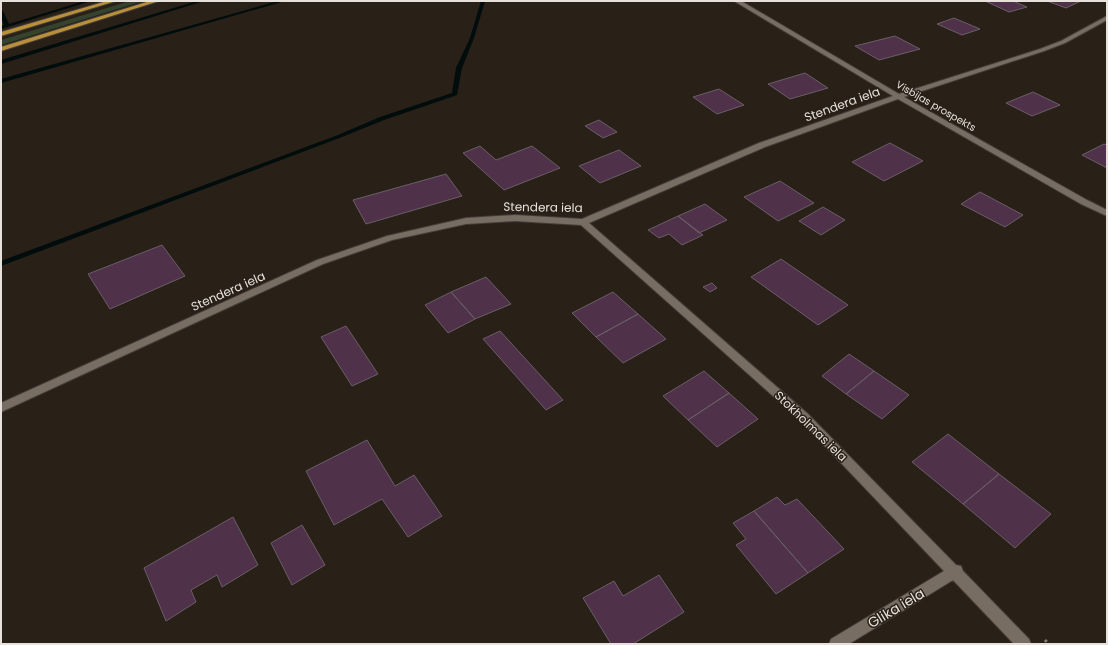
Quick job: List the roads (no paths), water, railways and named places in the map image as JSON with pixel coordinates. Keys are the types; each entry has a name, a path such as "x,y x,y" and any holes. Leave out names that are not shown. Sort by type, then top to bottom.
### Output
{"main road":[{"path":"1,34 113,1"},
{"path":"1,49 156,1"}],"street":[{"name":"Visbijas prospekts","path":"736,1 898,96 1084,202 1107,213"},
{"name":"Stendera iela","path":"1,408 320,262 390,238 466,221 515,218 583,222 762,145 898,96 1064,42 1107,18"},
{"name":"Stokholmas iela","path":"583,222 804,417 956,571 1024,644"},
{"name":"Glika iela","path":"836,644 956,571"}],"waterway":[{"path":"1,28 89,1"},
{"path":"1,62 202,1"},
{"path":"1,81 283,1"},
{"path":"1,264 340,136 368,124 455,94 459,68 472,38 483,1"},
{"path":"1,11 7,26"}]}
